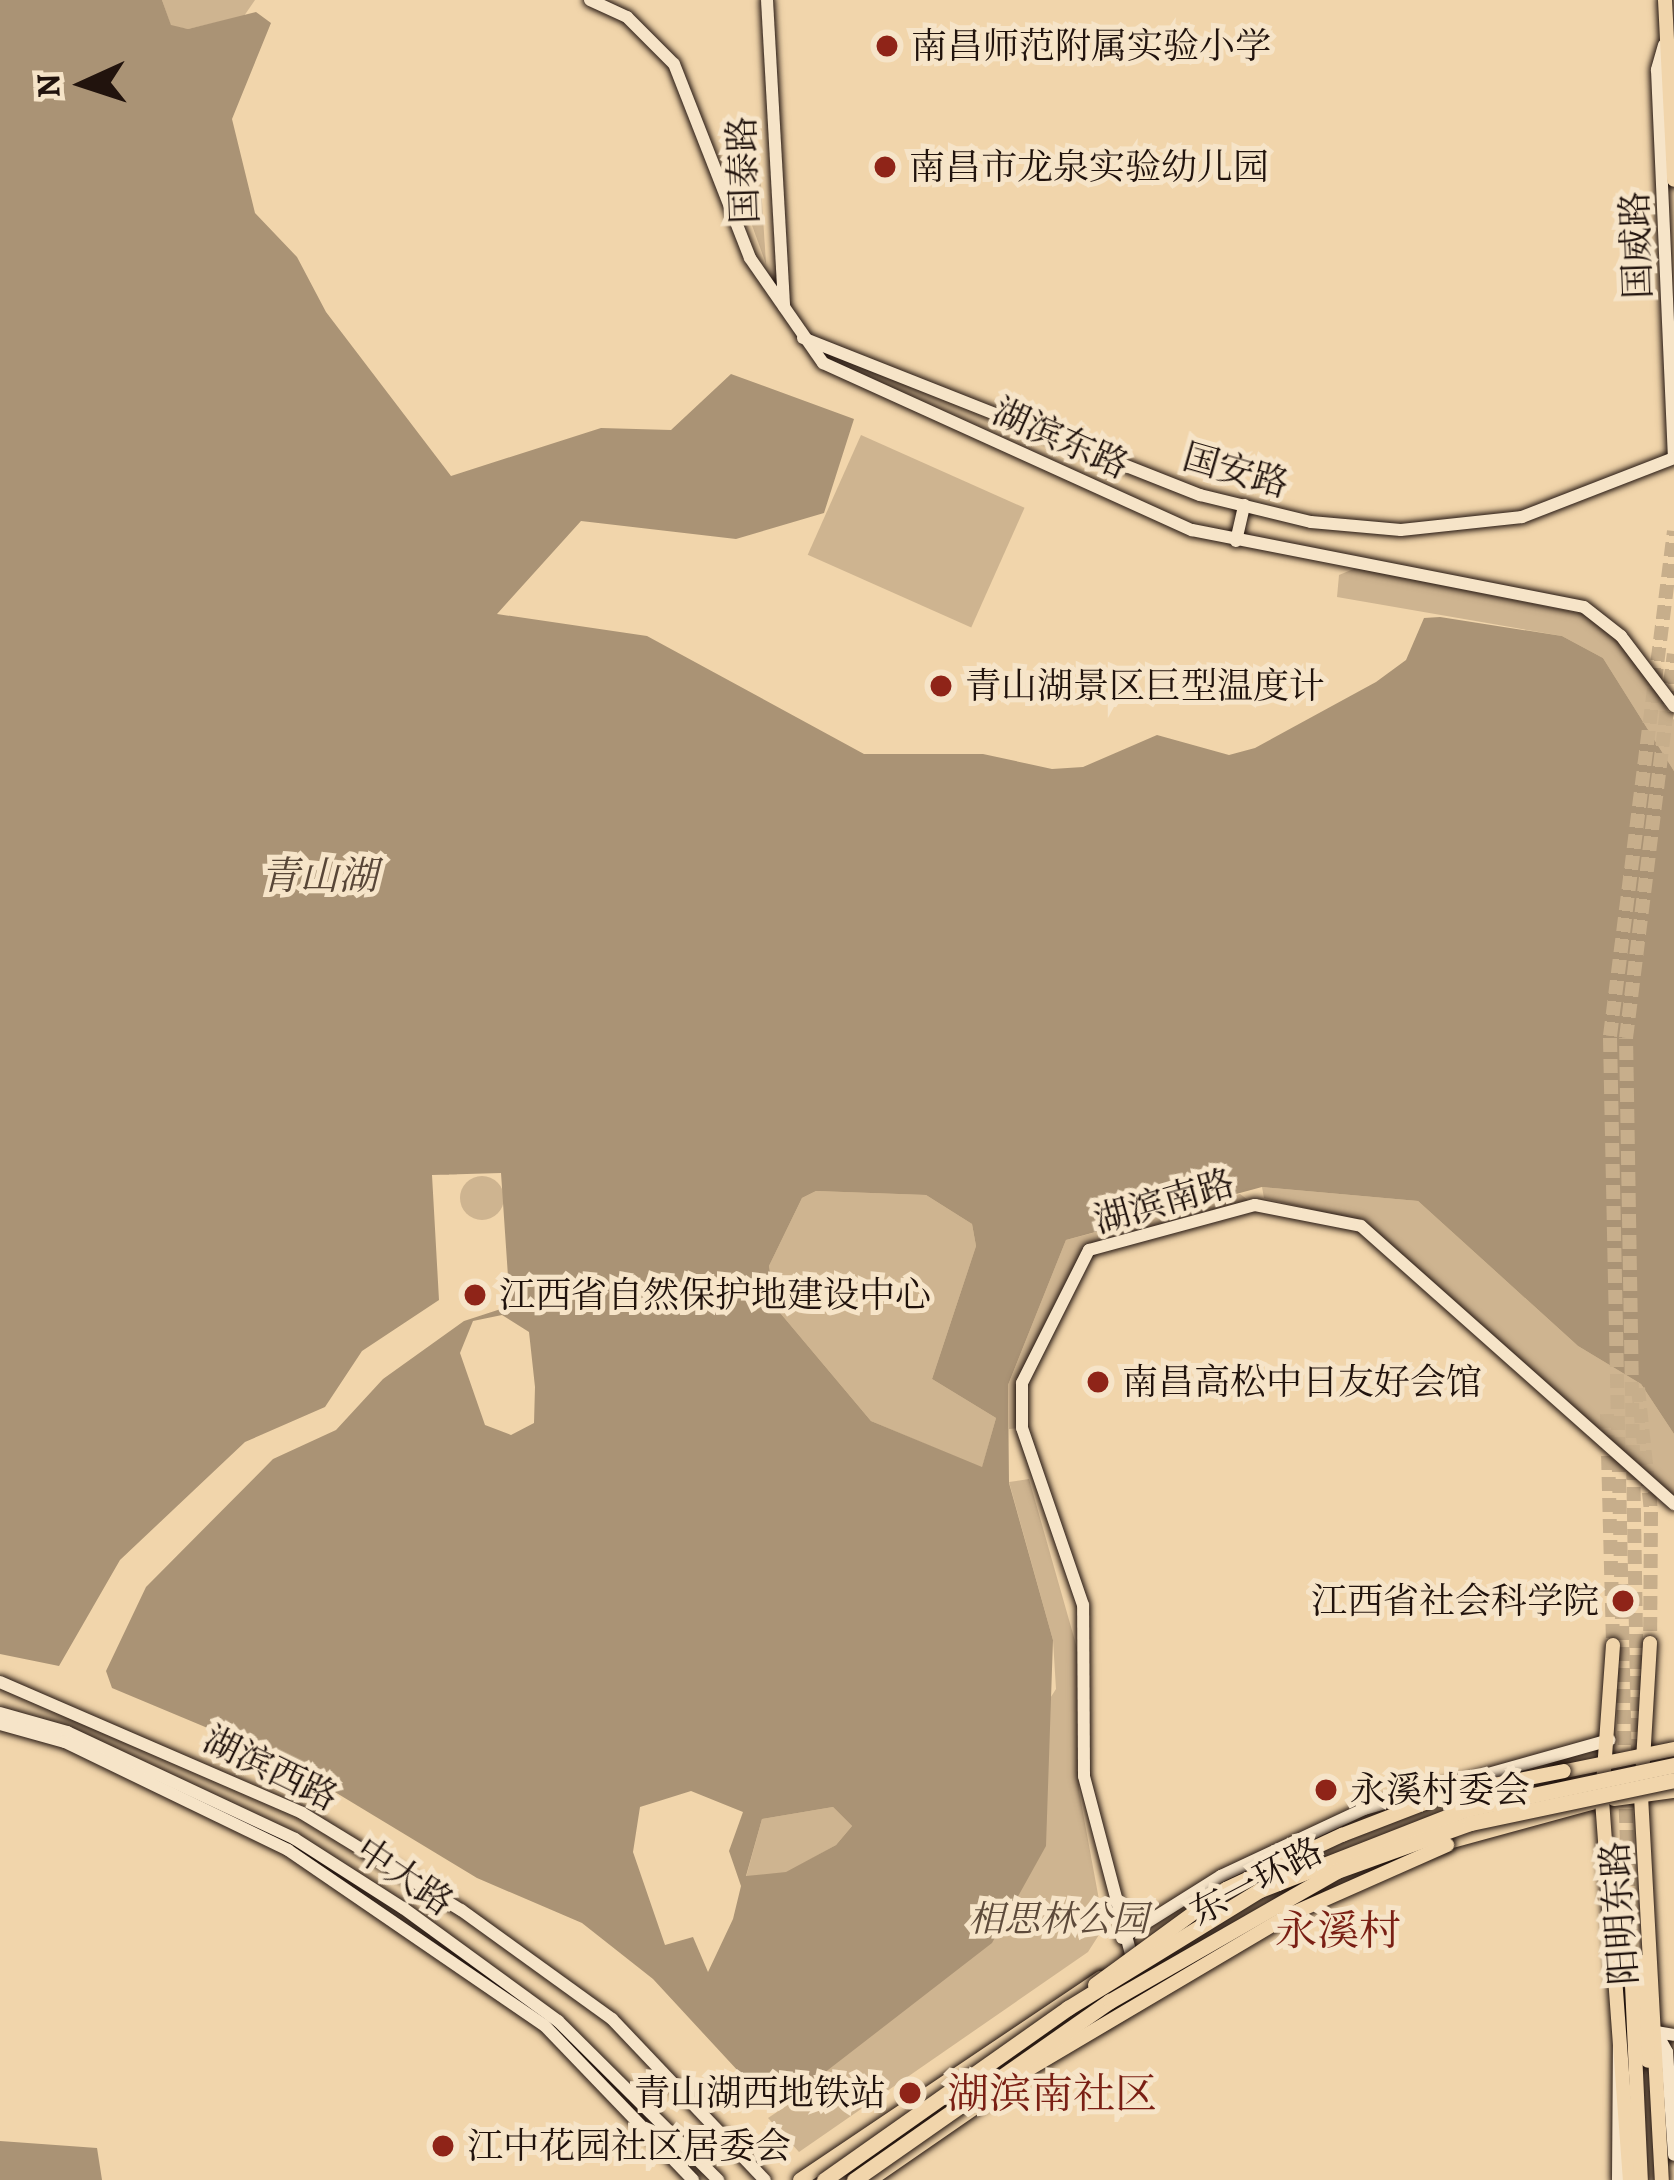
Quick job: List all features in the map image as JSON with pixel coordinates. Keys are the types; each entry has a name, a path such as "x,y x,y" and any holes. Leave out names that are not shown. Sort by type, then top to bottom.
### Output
{"highway":[{"name":"东一环路","path":"824,2180 1067,2008 1209,1918 1331,1858 1467,1809 1674,1765"},
{"name":"东一环路","path":"854,2180 1184,1954 1337,1871 1470,1822 1674,1780"}],"main road":[{"name":"国威路","path":"1665,0 1674,180"},
{"name":"阳明东路","path":"1650,1643 1641,1796 1656,2032 1658,2180"},
{"name":"阳明东路","path":"1613,1645 1602,1800 1630,2180"},
{"path":"1067,2008 1226,1889 1388,1814 1674,1749"},
{"path":"800,2180 1132,1958 1351,1838 1564,1771"},
{"path":"870,2180 1214,1941 1330,1882 1602,1800 1674,1791"},
{"path":"943,2117 1269,1926 1447,1845"},
{"name":"阳明东路","path":"1641,2180 1637,1962 1658,2180"}],"street":[{"name":"湖滨东路","path":"590,0 627,17 674,64 750,258 796,335 852,380 1236,542 1584,607 1621,636 1674,706"},
{"name":"国泰路","path":"767,0 776,267 796,335"},
{"name":"国威路","path":"1667,32 1657,70 1674,458"},
{"name":"国安路","path":"796,335 1244,506 1379,529 1458,526 1522,517 1674,458"},
{"path":"1236,542 1244,506"},
{"name":"湖滨南路","path":"1132,1958 1122,1938 1084,1776 1083,1605 1050,1531 1022,1428 1022,1383 1089,1250 1255,1205 1360,1226 1674,1504"},
{"name":"湖滨西路","path":"0,1682 302,1813 461,1910 612,2019 765,2180"},
{"name":"中大路","path":"0,1713 67,1732 295,1839 403,1908 558,2021 718,2180"},
{"name":"中大路","path":"0,1724 64,1742 288,1850 544,2025 693,2180"},
{"path":"1122,1938 1221,1876 1364,1809 1609,1740"},
{"path":"1618,2180 1612,2051 1622,2026"},
{"path":"1656,2032 1674,2035"},
{"path":"1656,2032 1667,2051 1674,2155"}],"green space":[{"path":"162,0 255,0 244,16 188,29 171,26"},
{"path":"759,154 766,264 727,156"},
{"path":"861,435 1025,508 971,627 808,555"},
{"path":"1356,568 1588,615 1622,643 1674,720 1674,771 1603,658 1562,636 1337,597 1339,575"},
{"path":"482,1176 497,1183 504,1198 497,1213 482,1220 467,1213 460,1198 467,1183"},
{"path":"1262,1187 1418,1201 1578,1346 1641,1384 1674,1434 1674,1497 1361,1221 1264,1198"},
{"path":"816,1191 926,1195 972,1224 976,1246 932,1379 996,1418 982,1468 871,1421 776,1308 769,1266 802,1198"},
{"path":"1240,1194 1255,1205 1089,1251 1022,1383 1022,1428 1009,1429 1008,1385 1066,1240"},
{"name":"相思林公园","path":"1029,1479 1077,1648 1079,1791 1104,1927 1088,1952 799,2152 768,2118 795,2100 1056,1689 1053,1640 1009,1482"},
{"path":"833,1807 852,1826 836,1845 786,1873 746,1877 762,1819"}],"water":[{"name":"青山湖","path":"0,0 162,0 171,25 188,29 256,12 271,23 232,119 255,213 297,257 326,312 451,476 601,428 671,430 731,374 854,419 824,513 736,539 581,521 497,614 647,636 864,754 983,754 1052,769 1083,767 1157,735 1229,755 1255,748 1376,682 1406,660 1424,618 1440,617 1562,636 1603,658 1674,771 1674,1434 1641,1384 1578,1346 1418,1201 1262,1187 1066,1240 1008,1385 1009,1483 1053,1640 1046,1846 992,1943 775,2111 653,1979 582,1923 477,1878 277,1757 112,1688 106,1671 146,1587 273,1459 336,1430 383,1379 464,1321 510,1306 501,1173 432,1175 439,1300 362,1351 325,1407 245,1442 120,1560 59,1666 0,1654","holes":["816,1191 926,1195 972,1224 976,1246 932,1379 996,1418 982,1467 871,1421 776,1308 769,1266 802,1198","502,1315 529,1332 534,1423 511,1435 485,1425 460,1353 473,1321","691,1791 743,1812 729,1851 741,1886 733,1919 708,1972 693,1937 665,1945 633,1852 640,1807","833,1807 852,1826 836,1845 786,1872 746,1876 762,1819"]},
{"path":"0,2141 97,2148 102,2180 0,2180"}],"tunnel":[{"path":"1625,1766 1610,1036 1674,531"},
{"path":"1638,1753 1626,1038 1674,654"},
{"path":"1638,1388 1651,1512 1650,1643"},
{"path":"1607,1414 1613,1645"},
{"path":"1625,1788 1631,1963"}],"place":[{"name":"南昌师范附属实验小学","path":"887,46"},
{"name":"南昌市龙泉实验幼儿园","path":"885,167"},
{"name":"青山湖景区巨型温度计","path":"941,686"},
{"name":"江西省自然保护地建设中心","path":"475,1295"},
{"name":"南昌高松中日友好会馆","path":"1098,1382"},
{"name":"江西省社会科学院","path":"1623,1601"},
{"name":"永溪村委会","path":"1326,1790"},
{"name":"青山湖西地铁站","path":"910,2093"},
{"name":"江中花园社区居委会","path":"443,2146"}],"district":[{"name":"永溪村","path":"1338,1931"},
{"name":"湖滨南社区","path":"1052,2094"}]}
